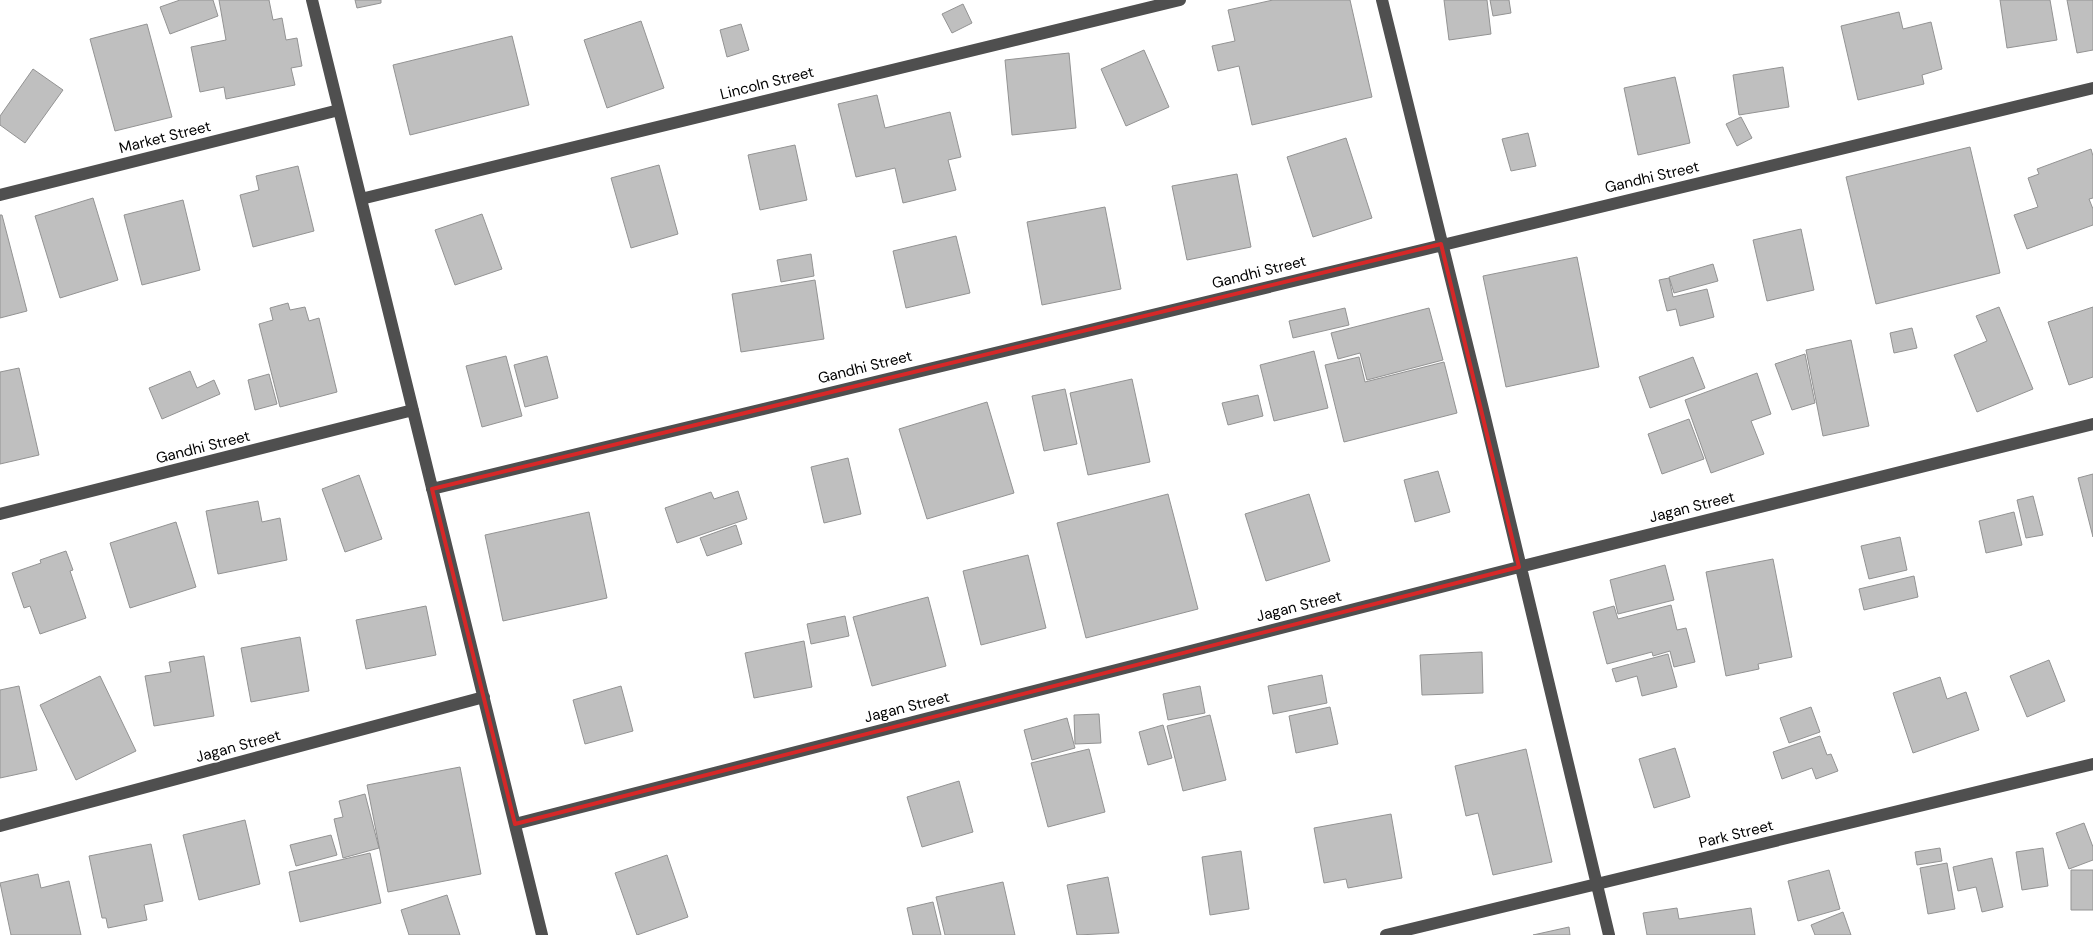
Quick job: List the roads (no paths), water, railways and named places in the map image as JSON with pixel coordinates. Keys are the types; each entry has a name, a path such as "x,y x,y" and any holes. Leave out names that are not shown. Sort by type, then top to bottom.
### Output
{"street":[{"path":"312,0 542,935"},
{"name":"Lincoln Street","path":"361,199 1180,0"},
{"path":"1382,0 1471,360 1608,935"},
{"name":"Gandhi Street","path":"432,489 2093,88"},
{"name":"Market Street","path":"0,195 339,110"},
{"name":"Gandhi Street","path":"0,514 413,410"},
{"name":"Jagan Street","path":"515,824 1519,567 2093,424"},
{"name":"Jagan Street","path":"0,826 484,697"},
{"name":"Park Street","path":"1386,935 2093,764"}]}
